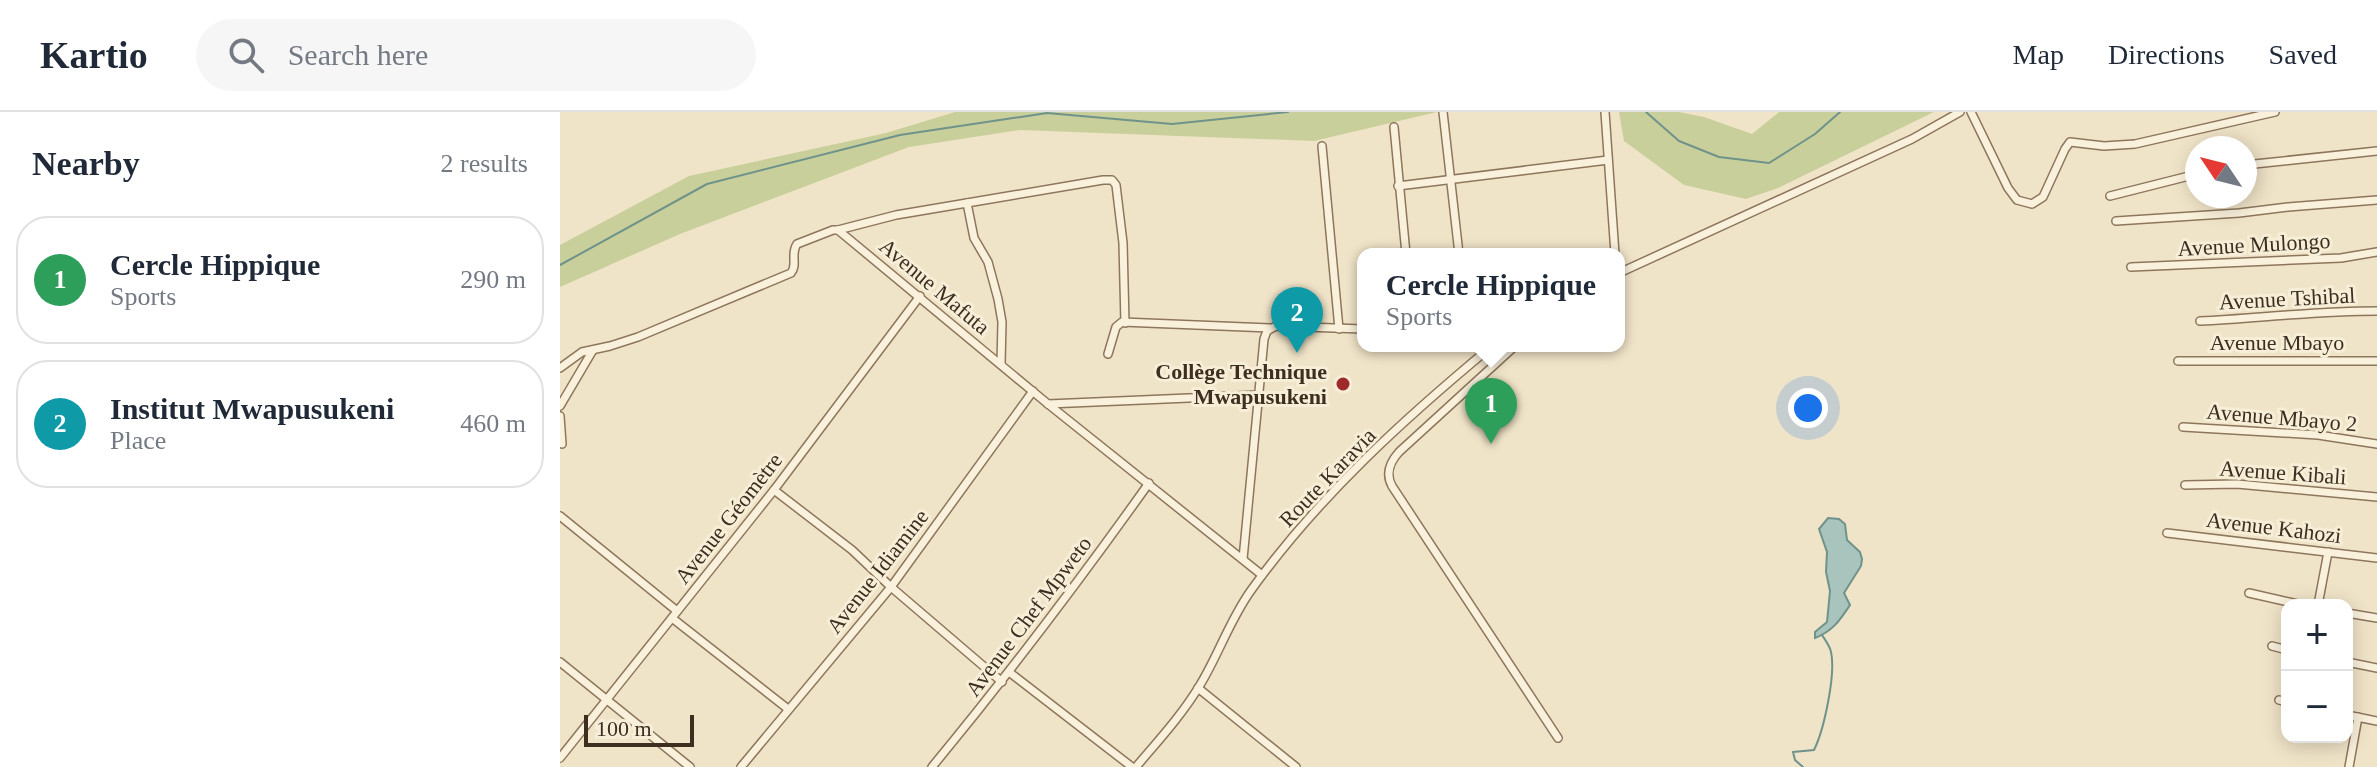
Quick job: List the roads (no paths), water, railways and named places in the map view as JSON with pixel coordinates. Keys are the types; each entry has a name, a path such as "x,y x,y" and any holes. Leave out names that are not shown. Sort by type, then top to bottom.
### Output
{"street":[{"path":"1443,112 1458,248"},
{"path":"1605,112 1615,248"},
{"path":"1625,270 1912,139 1960,112"},
{"path":"1971,112 2008,188 2017,200 2032,204 2043,197 2070,142 2104,146 2135,144 2275,112"},
{"path":"1394,127 1405,248"},
{"path":"1322,146 1339,329"},
{"path":"2257,164 2377,151"},
{"path":"1398,186 1608,160"},
{"path":"2110,196 2185,177"},
{"path":"560,368 577,354 638,337 791,273 795,267 793,252 797,244 833,230 896,215 1103,180 1116,185 1123,243 1125,323"},
{"path":"2116,221 2377,200"},
{"path":"967,203 974,238 988,262 998,299 1002,322 1001,364"},
{"name":"Avenue Mafuta","path":"838,230 1048,404 1262,575"},
{"name":"Avenue Mulongo","path":"2131,267 2341,258 2377,252"},
{"path":"1625,265 1631,267"},
{"name":"Avenue Géomètre","path":"560,758 774,490 920,296"},
{"name":"Avenue Tshibal","path":"2200,321 2304,312 2377,311"},
{"path":"1108,354 1120,323 1357,329"},
{"path":"1243,559 1264,339 1270,328"},
{"path":"560,406 593,350"},
{"name":"Route Karavia","path":"1134,767 1198,688 1241,606 1312,514 1359,463 1485,352"},
{"path":"1508,352 1399,452 1390,464 1388,475 1392,486 1558,738"},
{"name":"Avenue Mbayo","path":"2178,361 2377,361"},
{"name":"Avenue Idiamine","path":"741,767 891,587 1033,391"},
{"path":"1048,404 1259,395"},
{"path":"560,416 562,444"},
{"name":"Avenue Mbayo 2","path":"2183,427 2318,435 2377,444"},
{"name":"Avenue Chef Mpweto","path":"932,767 1002,682 1149,483"},
{"name":"Avenue Kibali","path":"2185,485 2237,484 2377,497"},
{"path":"774,490 818,522 1002,682"},
{"path":"560,516 788,709"},
{"name":"Avenue Kahozi","path":"2167,533 2377,558"},
{"path":"2319,599 2328,552"},
{"path":"2249,593 2281,600"},
{"path":"2353,614 2377,618"},
{"path":"2272,646 2281,648"},
{"path":"560,662 690,767"},
{"path":"2353,663 2377,668"},
{"path":"1009,672 1134,767"},
{"path":"1198,688 1296,767"},
{"path":"2353,716 2377,721"},
{"path":"2349,767 2358,717"}],"water":[{"path":"1828,518 1839,519 1845,524 1847,540 1860,552 1862,559 1844,593 1850,605 1831,628 1815,638 1815,632 1827,622 1830,591 1826,572 1827,552 1819,529"}],"waterway":[{"path":"560,265 707,184 900,135 1047,113 1172,124 1288,112"},
{"path":"1646,112 1679,141 1719,157 1769,163 1815,134 1840,112"},
{"path":"1803,767 1795,760 1793,752 1814,750 1830,687 1831,652 1822,635"}],"place":[{"name":"Institut Mwapusukeni","path":"1297,353"},
{"name":"Collège Technique Mwapusukeni","path":"1343,384"},
{"name":"Cercle Hippique","path":"1491,444"}]}
